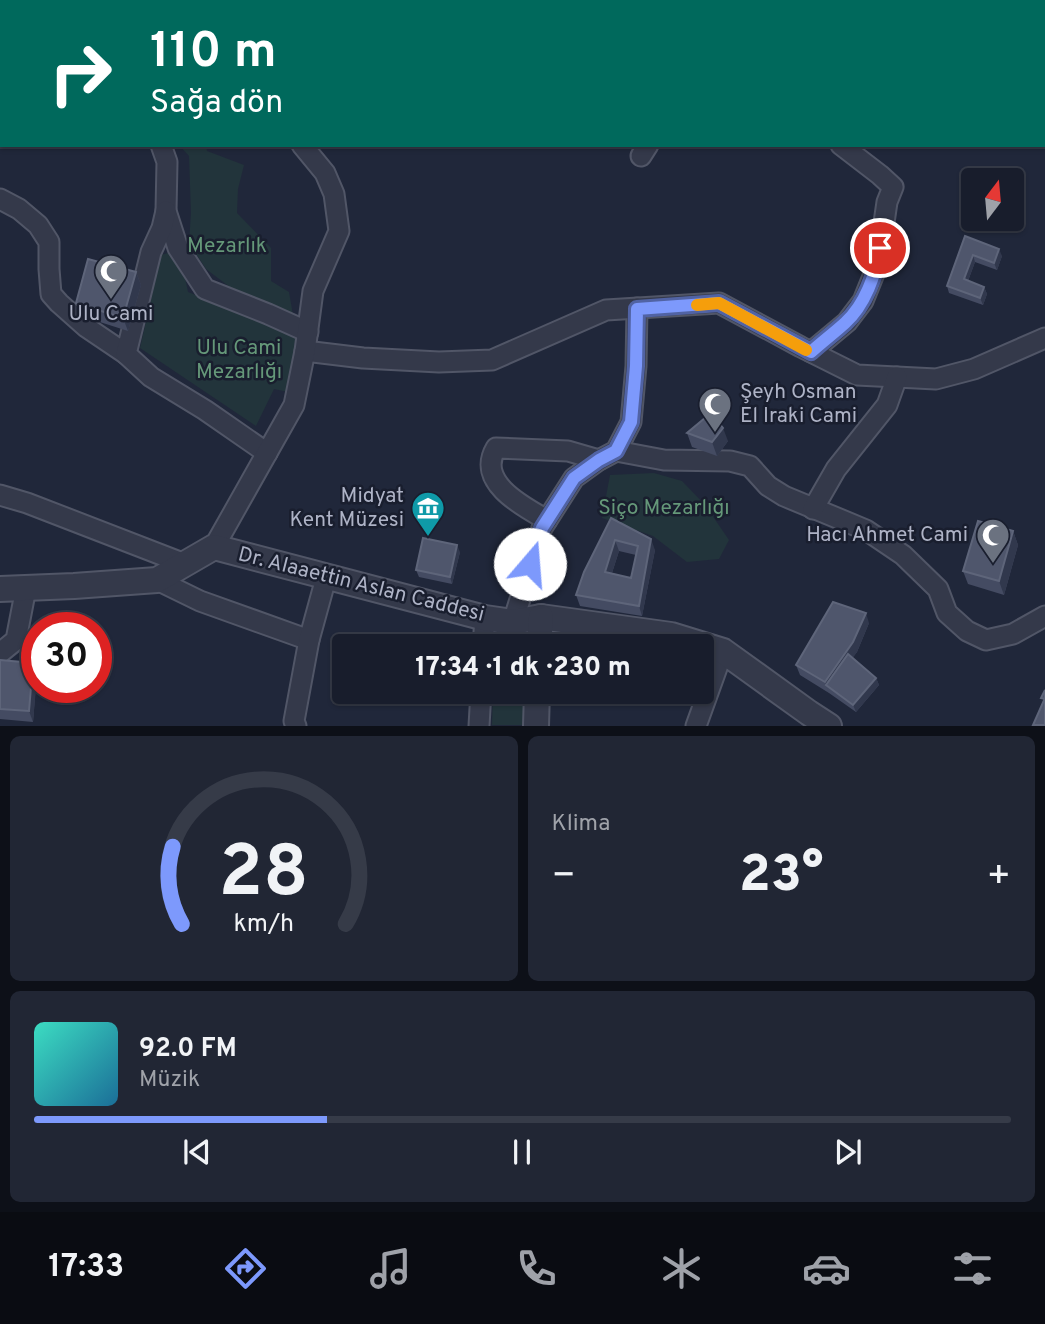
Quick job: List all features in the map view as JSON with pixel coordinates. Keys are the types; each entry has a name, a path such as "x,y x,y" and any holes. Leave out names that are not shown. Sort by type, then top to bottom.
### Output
{"street":[{"path":"126,354 151,251 162,228 166,211 167,162 162,147"},
{"path":"214,547 294,405 307,342 313,291 339,230 330,183 304,147"},
{"path":"811,352 847,322 863,301 878,264 887,202 892,187 844,147"},
{"path":"0,199 19,209 38,225 49,242 51,294 58,303 86,327 126,354 151,377 267,453"},
{"path":"166,211 178,248 205,289 268,314 307,342 363,358 426,362 492,359 606,310 719,303 857,375 936,379 974,369 1045,338"},
{"path":"513,622 538,538 547,520 574,478 607,455 631,422 637,309"},
{"path":"813,509 836,469 887,405 897,377"},
{"path":"547,520 516,503 500,487 491,471 492,454 496,448 568,451 664,460 730,461 750,466 768,486 784,496 866,530 903,555 938,589 947,613 967,631 986,640 1013,634 1045,616"},
{"path":"0,495 185,564"},
{"name":"Dr. Alaaettin Aslan Caddesi","path":"0,589 157,580 214,547 485,618 513,622 541,617 671,635 723,650 829,726"},
{"path":"293,724 309,640 326,578"},
{"path":"157,580 200,601 309,640"},
{"path":"0,653 16,640 26,588"},
{"path":"540,634 541,617"},
{"path":"484,634 485,618"},
{"path":"696,726 723,650"},
{"path":"479,726 480,704"},
{"path":"536,726 537,704"}],"green space":[{"name":"Mezarlık","path":"181,147 206,147 207,151 244,165 238,189 237,213 271,248 271,281 289,292 294,321 243,297 206,269 189,243 189,156"},
{"name":"Ulu Cami Mezarlığı","path":"171,252 182,263 188,292 296,334 288,392 274,389 256,426 140,348 161,255"},
{"name":"Siço Mezarlığı","path":"654,473 682,481 705,505 729,540 719,559 687,562 653,536 602,518 610,475"},
{"path":"493,704 523,704 524,725 492,725"}],"building":[{"path":"965,236 999,249 994,263 973,255 964,279 984,287 980,298 947,286"},
{"name":"Ulu Cami","path":"88,259 136,272 123,318 76,303"},
{"path":"711,413 723,428 712,442 687,433"},
{"path":"611,518 651,539 639,606 576,595 584,572","holes":["615,540 638,546 631,578 605,572"]},
{"path":"978,521 1013,531 999,581 963,571"},
{"path":"423,538 457,545 450,577 416,570"},
{"path":"833,602 866,613 853,642 825,682 796,665"},
{"path":"848,654 876,678 853,705 826,685"},
{"path":"0,660 21,662 21,703 30,703 29,711 0,709"},
{"path":"1045,698 1045,725 1033,725"}],"slow traffic":[{"path":"697,305 719,303 806,350"}],"place":[{"name":"Ulu Cami","path":"111,301"},
{"name":"Şeyh Osman El Iraki Cami","path":"715,434"},
{"name":"Midyat Kent Müzesi","path":"428,538"},
{"name":"Hacı Ahmet Cami","path":"993,565"}],"route":[{"path":"530,564 542,528 574,478 616,451 631,422 637,309 719,303 811,352 847,322 863,301 878,264 880,248"}]}
